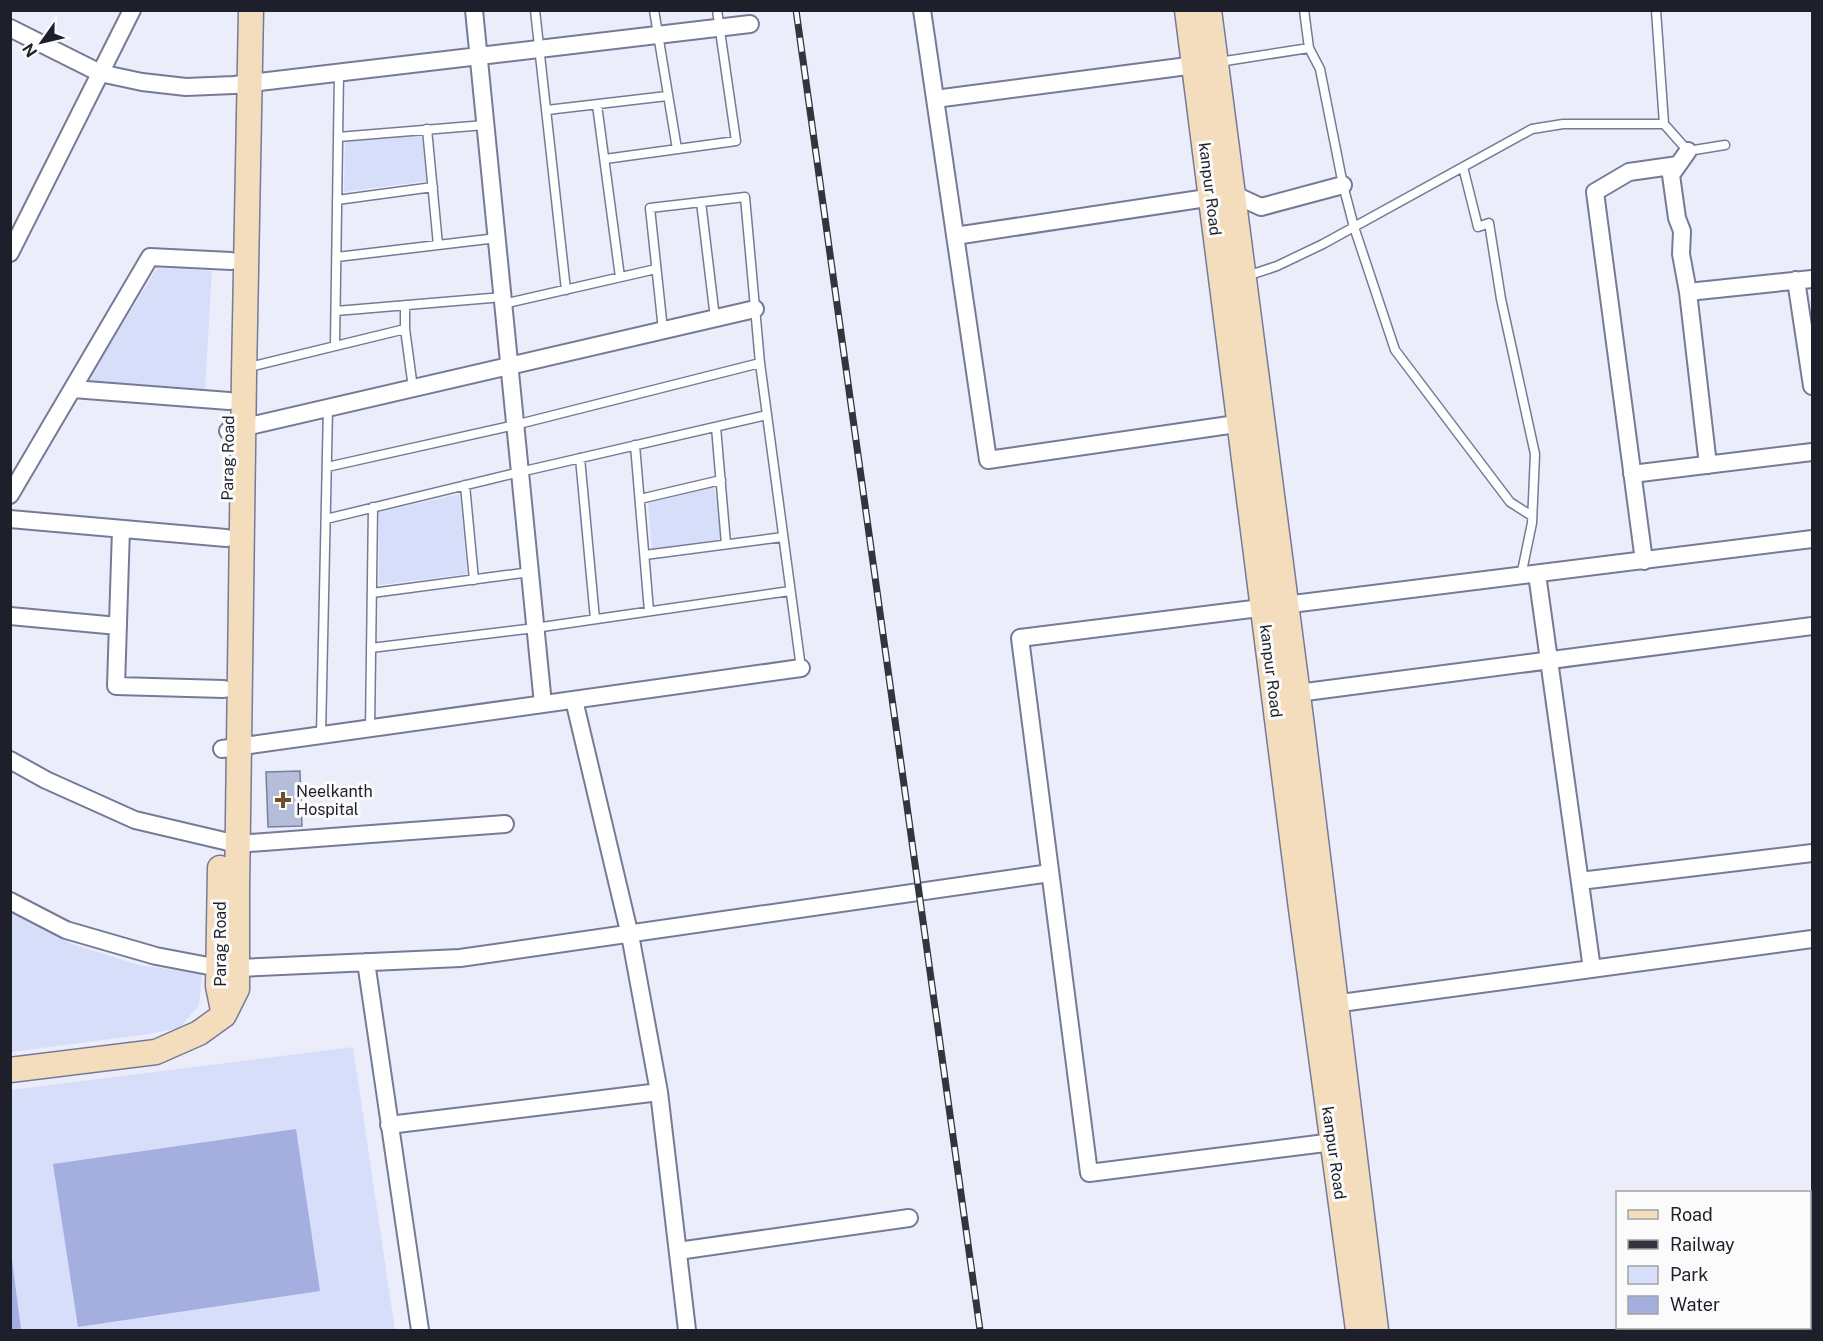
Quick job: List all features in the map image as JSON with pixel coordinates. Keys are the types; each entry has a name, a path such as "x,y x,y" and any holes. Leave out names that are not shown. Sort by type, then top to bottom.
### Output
{"street":[{"path":"10,253 132,10"},
{"name":"Parag Road","path":"231,748 224,689 226,538 236,429 245,368 242,85 236,10"},
{"name":"Parag Road","path":"10,1070 156,1052 199,1033 224,1015 237,989 228,968 236,429 229,401 231,261 242,85 251,10"},
{"path":"474,10 543,704"},
{"path":"922,10 988,460 1251,422 1244,278 1222,195"},
{"name":"kanpur Road","path":"1186,10 1205,64 1325,1005 1333,1142 1358,1330"},
{"path":"935,99 1205,64 1209,10"},
{"path":"10,28 100,73 142,82 186,87 242,85 750,24"},
{"path":"1683,158 1671,175 1677,218 1682,231 1681,254 1688,292 1707,465"},
{"path":"1644,561 1595,192 1629,172 1683,158"},
{"path":"955,236 1222,195 1261,207 1342,185"},
{"path":"10,495 150,258 231,261"},
{"path":"1688,292 1804,279 1812,386"},
{"path":"236,429 755,309"},
{"path":"73,389 229,401"},
{"path":"1632,474 1812,452"},
{"path":"10,519 226,538"},
{"path":"121,529 116,686 224,689"},
{"path":"1333,1142 1089,1173 1020,638 1275,608 1812,539"},
{"path":"1529,575 1549,660 1592,969"},
{"path":"1275,608 1298,693 1325,1005 1376,1330"},
{"path":"10,616 117,626"},
{"path":"1298,693 1812,626"},
{"path":"231,748 801,668"},
{"path":"574,700 628,934 659,1092 687,1330"},
{"path":"10,760 46,780 135,820 229,842 505,824"},
{"path":"1580,881 1812,853"},
{"path":"10,902 66,930 156,956 228,968 460,958 1050,873"},
{"path":"1325,1005 1812,939"},
{"path":"366,962 420,1330"},
{"path":"390,1125 659,1092"},
{"path":"678,1251 909,1218"}],"lane":[{"path":"535,10 566,290"},
{"path":"654,10 677,149"},
{"path":"605,159 736,141 717,10"},
{"path":"1304,10 1309,48 1320,69 1342,185 1395,350 1510,502 1532,516"},
{"path":"1656,10 1664,124 1683,158 1725,145"},
{"path":"1205,64 1309,48"},
{"path":"335,344 339,73"},
{"path":"547,111 667,96"},
{"path":"597,105 620,278"},
{"path":"1244,278 1277,266 1354,227 1532,129 1563,124 1664,124"},
{"path":"338,137 485,125"},
{"path":"428,129 438,245"},
{"path":"1463,167 1478,227 1489,223 1501,299 1535,454 1529,575"},
{"path":"337,200 433,188"},
{"path":"663,330 650,208 745,197 760,363 801,668"},
{"path":"701,202 715,318"},
{"path":"336,257 497,238"},
{"path":"336,311 405,305 503,301 566,290 656,269"},
{"path":"405,305 405,329 413,388"},
{"path":"245,368 335,344 405,329"},
{"path":"327,467 515,425 760,363"},
{"path":"321,735 328,408"},
{"path":"326,519 767,415"},
{"path":"716,427 726,544"},
{"path":"636,445 649,611"},
{"path":"580,458 595,619"},
{"path":"640,499 721,480"},
{"path":"465,485 474,580"},
{"path":"370,729 373,507"},
{"path":"645,555 783,537"},
{"path":"372,593 530,572"},
{"path":"371,648 535,628 790,591"}],"green space":[{"path":"422,135 426,181 344,192 345,141"},
{"path":"157,268 212,271 205,389 86,383"},
{"path":"714,487 722,539 652,549 648,503"},
{"path":"460,494 467,574 379,585 379,512"},
{"path":"10,912 72,944 139,965 202,974 199,1006 179,1028 11,1052"},
{"path":"353,1047 395,1330 11,1330 10,1090"}],"water":[{"path":"296,1129 320,1291 78,1327 53,1164"},
{"path":"10,1245 21,1329 11,1330 10,1330"}],"building":[{"path":"300,771 302,826 268,827 266,772"}],"railway":[{"path":"796,10 980,1330"}],"place":[{"name":"Neelkanth Hospital","path":"283,800"}]}
